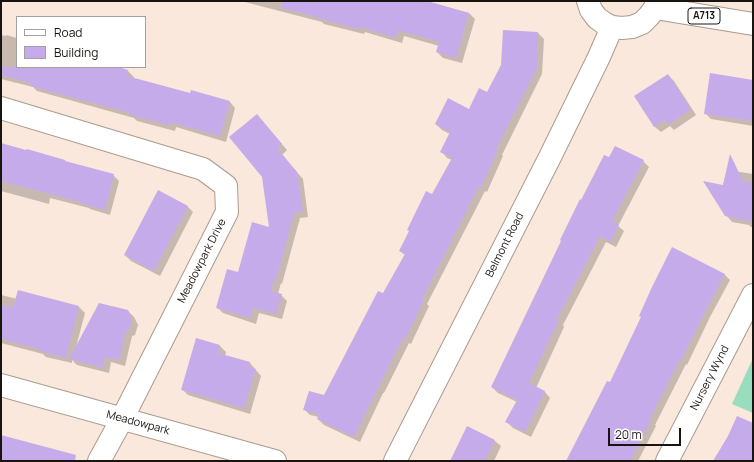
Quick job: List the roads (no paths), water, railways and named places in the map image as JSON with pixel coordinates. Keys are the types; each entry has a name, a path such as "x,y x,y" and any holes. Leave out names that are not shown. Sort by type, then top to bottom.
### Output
{"street":[{"path":"588,1 591,10 597,18 612,27"},
{"name":"A713","path":"612,27 632,27 642,23 649,16 656,4 753,24"},
{"name":"Belmont Road","path":"395,461 550,157 612,27"},
{"name":"Meadowpark Drive","path":"1,108 203,169 226,186 227,212 122,419"},
{"name":"Nursery Wynd","path":"667,461 753,295"},
{"name":"Meadowpark","path":"1,385 275,461"},
{"path":"99,461 122,419"}]}
